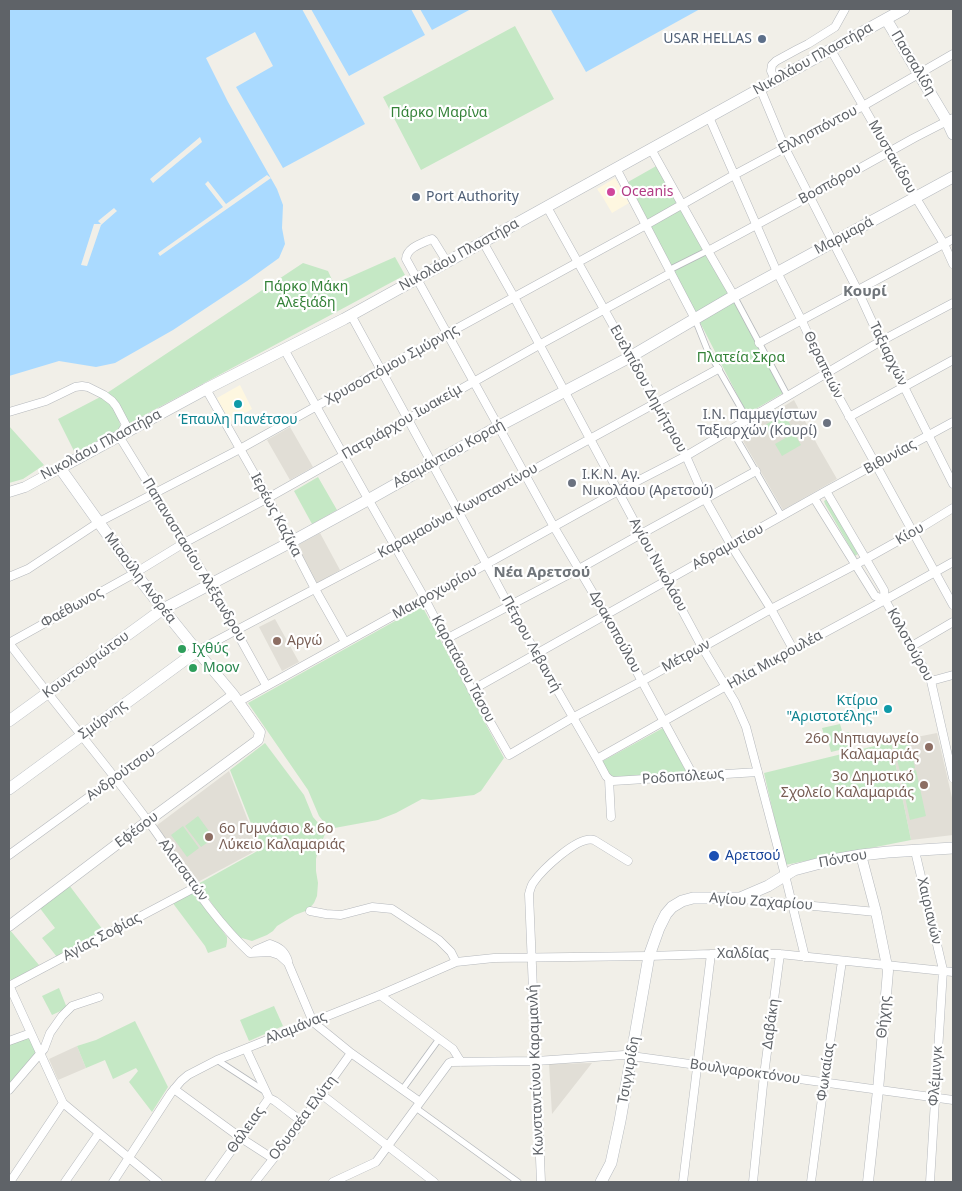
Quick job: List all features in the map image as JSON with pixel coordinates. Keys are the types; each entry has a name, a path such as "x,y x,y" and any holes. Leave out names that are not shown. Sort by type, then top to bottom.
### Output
{"main road":[{"name":"Νικολάου Πλαστήρα","path":"60,468 284,348 352,315 904,9"},
{"name":"Πασσαλίδη","path":"886,19 950,120 953,134"},
{"name":"Μαρμαρά","path":"734,296 953,178"},
{"name":"Αδαμάντιου Κοραή","path":"163,610 369,500 499,426 630,356 734,296"},
{"name":"Μιαούλη Ανδρέα","path":"60,468 135,573 198,652"},
{"name":"Κουντουριώτου","path":"9,721 163,610"},
{"name":"Σμύρνης","path":"9,789 198,652"},
{"name":"Πόντου","path":"740,898 768,886 794,870 832,860 888,852 953,848"},
{"name":"Αγίου Ζαχαρίου","path":"649,956 662,922 669,910 675,905 682,901 696,898 740,898"},
{"name":"Τσιγγιρίδη","path":"611,1163 649,956"},
{"path":"601,1182 611,1163"}],"street":[{"path":"775,80 771,71 772,65 835,27 845,9"},
{"name":"Μυστακίδου","path":"831,50 944,244 953,264"},
{"name":"Ελλησπόντου","path":"682,204 863,106 953,54"},
{"name":"Ταξιαρχών","path":"760,88 785,148 834,242 881,341 953,484"},
{"name":"Θεραπειών","path":"709,117 777,272 826,374 953,605"},
{"name":"Βοσπόρου","path":"706,252 950,120"},
{"path":"651,149 706,252 734,296 787,395"},
{"path":"616,168 672,271 707,349 746,417"},
{"name":"Χρυσοστόμου Σμύρνης","path":"9,577 28,569 99,522 240,449 682,204"},
{"name":"Ευελπίδου Δημήτριου","path":"546,207 686,456 705,498 731,545 793,649"},
{"path":"759,343 953,239"},
{"name":"Δρακοπούλου","path":"447,262 432,240 408,251 406,255 406,259 473,382 554,527 606,614 694,777"},
{"name":"Αγίου Νικολάου","path":"483,242 640,534 702,647 726,686 746,727 805,957"},
{"name":"Πατριάρχου Ιωακείμ","path":"135,573 184,543 344,456 706,252"},
{"name":"Μακροχωρίου","path":"236,698 266,685 618,491 686,456 787,395 953,302"},
{"name":"Πέτρου Λεβαντή","path":"352,315 509,606 609,780 611,817"},
{"name":"Καρατάσου Τάσου","path":"284,348 426,598 472,690 509,755"},
{"path":"850,417 953,360"},
{"name":"Καραμαούνα Κωνσταντίνου","path":"198,652 396,546 458,510 718,368"},
{"path":"9,412 46,401 75,387 88,388 104,394 116,406 126,425 119,436"},
{"name":"Ιερέως Καζίκα","path":"206,389 268,498 345,642"},
{"name":"Βιθυνίας","path":"826,492 953,422"},
{"path":"734,434 780,513"},
{"name":"Παπαναστασίου Αλέξανδρου","path":"119,436 210,584 266,685"},
{"name":"Νικολάου Πλαστήρα","path":"9,492 25,487 60,468"},
{"path":"446,638 579,569 756,471"},
{"name":"Αδραμυτίου","path":"472,690 826,492"},
{"name":"Κολοτούρου","path":"826,492 884,590 885,600 931,681 953,773"},
{"name":"Κολοτούρου","path":"814,498 875,596 885,600"},
{"name":"Κίου","path":"865,559 953,508"},
{"name":"Μέτρων","path":"509,755 572,718 865,559"},
{"name":"Ηλία Μικρουλέα","path":"597,759 953,562"},
{"name":"Φαέθωνος","path":"9,643 135,573"},
{"path":"912,646 953,622"},
{"name":"Αλατσατών","path":"9,643 148,821 194,888 227,931 250,953 270,944 282,950 286,955 313,1022"},
{"name":"Μιαούλη Ανδρέα","path":"198,652 236,698 260,732"},
{"path":"931,681 953,675"},
{"name":"Ανδρούτσου","path":"9,855 115,778 236,698"},
{"name":"Εφέσου","path":"9,926 258,740 260,732"},
{"name":"Ροδοπόλεως","path":"609,780 694,777 758,772"},
{"name":"Κωνσταντίνου Καραμανλή","path":"541,1182 529,894 534,881 558,856 574,845 586,840 590,839 628,861"},
{"name":"Χαιριανών","path":"915,851 943,970"},
{"name":"Θήχης","path":"861,855 876,912 888,971 868,1182"},
{"name":"Αγίας Σοφίας","path":"9,985 194,888"},
{"name":"Αγίου Ζαχαρίου","path":"740,898 876,912"},
{"path":"310,911 341,915 372,907 392,909 439,940 452,952 456,962"},
{"path":"683,1182 711,954"},
{"name":"Χαλδίας","path":"532,957 780,954 842,962 887,964 953,972"},
{"name":"Δαβάκη","path":"753,1182 764,1075 780,954"},
{"name":"Αλαμάνας","path":"113,1182 174,1089 188,1075 217,1060 380,995 456,962 532,957"},
{"name":"Φωκαίας","path":"811,1182 842,962"},
{"name":"Φλέμινγκ","path":"930,1182 943,970"},
{"path":"9,985 63,1103 158,1182"},
{"path":"380,995 453,1049 461,1062"},
{"path":"9,1090 44,1050 54,1027 66,1011 78,1004 99,997"},
{"path":"313,1022 518,1182"},
{"path":"9,1042 31,1033"},
{"path":"402,1090 439,1039"},
{"name":"Θάλειας","path":"209,1182 241,1138 267,1095 246,1049"},
{"name":"Οδυσσέα Ελύτη","path":"254,1182 292,1135 351,1053"},
{"name":"Βουλγαροκτόνου","path":"461,1062 611,1055 632,1056 953,1100"},
{"path":"217,1060 302,1121"},
{"path":"333,1182 374,1164 449,1064 451,1062 461,1062"},
{"path":"174,1089 272,1158"},
{"path":"321,1094 434,1182"},
{"path":"10,1182 63,1103"},
{"path":"65,1182 99,1133"},
{"name":"Τσιγγιρίδη","path":"607,1182 611,1163"}],"shaded area":[{"name":"Oceanis","path":"615,178 629,203 612,213 597,189"},
{"path":"240,385 252,409 230,422 217,398"},
{"path":"794,400 837,479 783,510 739,434"},
{"path":"290,427 313,467 290,480 267,440"},
{"path":"320,533 340,570 317,584 296,546"},
{"name":"Αργώ","path":"275,619 299,662 282,671 259,627"},
{"name":"3ο Δημοτικό Σχολείο Καλαμαριάς","path":"937,733 953,802 953,835 911,840 891,742"},
{"name":"6ο Γυμνάσιο & 6ο Λύκειο Καλαμαριάς","path":"229,771 259,849 196,883 156,826"},
{"path":"77,1046 86,1068 58,1080 49,1059"},
{"path":"592,1063 552,1114 549,1064"}],"green space":[{"name":"Πάρκο Μαρίνα","path":"515,26 554,99 421,170 383,97"},
{"name":"Πλατεία Σκρα","path":"658,165 732,295 783,393 747,414 628,182"},
{"name":"Πάρκο Μάκη Αλεξιάδη","path":"395,257 405,275 126,425 117,413 121,428 75,453 58,419 104,395 303,263 328,271 334,284"},
{"path":"784,414 791,426 772,437 765,425"},
{"path":"9,426 44,465 23,479 9,483"},
{"path":"794,433 801,445 782,456 775,444"},
{"path":"318,477 337,510 312,524 294,491"},
{"path":"827,499 858,554 855,556 825,504 824,501"},
{"path":"422,606 504,758 481,791 474,795 431,800 422,799 378,820 329,829 319,816 308,790 248,703"},
{"path":"840,724 843,734 849,732 852,747 831,752 827,737 825,738 822,728"},
{"path":"663,728 688,775 610,778 601,762"},
{"path":"909,740 915,768 900,772 893,743"},
{"path":"891,742 911,840 785,865 764,773"},
{"path":"265,743 304,795 313,817 326,832 316,859 318,883 317,896 314,903 308,910 295,915 277,926 267,935 252,941 235,936 198,884 261,849 230,770"},
{"path":"916,770 926,816 910,820 900,774"},
{"path":"198,816 214,838 201,847 185,826"},
{"path":"183,826 199,848 187,857 171,835"},
{"path":"69,885 103,930 57,957 42,938 55,928 39,907"},
{"path":"193,891 227,937 226,947 208,953 205,946 172,902"},
{"path":"9,930 39,965 11,981 9,976"},
{"path":"59,988 67,1008 52,1015 42,996"},
{"path":"274,1006 283,1026 249,1041 240,1020"},
{"path":"135,1021 168,1087 152,1112 129,1082 138,1071 136,1068 113,1079 105,1060 86,1068 77,1046 96,1040"},
{"path":"30,1035 38,1053 9,1086 9,1044"}],"water":[{"path":"9,9 302,9 365,124 283,168 236,87 273,66 255,32 206,58 228,102 277,189 283,205 282,228 285,244 279,258 173,330 115,363 96,367 59,361 9,376"},
{"path":"311,9 411,9 425,35 349,76"},
{"path":"420,9 471,9 432,30"},
{"path":"700,9 586,72 551,10"}],"pier":[{"path":"200,137 202,142 153,183 150,179"},
{"path":"267,175 271,178 160,256 158,253 223,207 205,184 208,181 226,204"},
{"path":"114,208 117,211 101,225 87,266 81,265 94,224 101,224 98,221"}],"place":[{"name":"USAR HELLAS","path":"762,39"},
{"name":"Oceanis","path":"611,192"},
{"name":"Port Authority","path":"416,197"},
{"name":"Έπαυλη Πανέτσου","path":"238,404"},
{"name":"Ι.Ν. Παμμεγίστων Ταξιαρχών (Κουρί)","path":"827,423"},
{"name":"Ι.Κ.Ν. Αγ. Νικολάου (Αρετσού)","path":"572,483"},
{"name":"Αργώ","path":"277,641"},
{"name":"Ιχθύς","path":"182,649"},
{"name":"Moov","path":"193,668"},
{"name":"Κτίριο \"Αριστοτέλης\"","path":"888,709"},
{"name":"26ο Νηπιαγωγείο Καλαμαριάς","path":"929,747"},
{"name":"3ο Δημοτικό Σχολείο Καλαμαριάς","path":"924,785"},
{"name":"6ο Γυμνάσιο & 6ο Λύκειο Καλαμαριάς","path":"209,837"},
{"name":"Αρετσού","path":"714,856"}],"district":[{"name":"Κουρί","path":"865,292"},
{"name":"Νέα Αρετσού","path":"542,573"}]}
